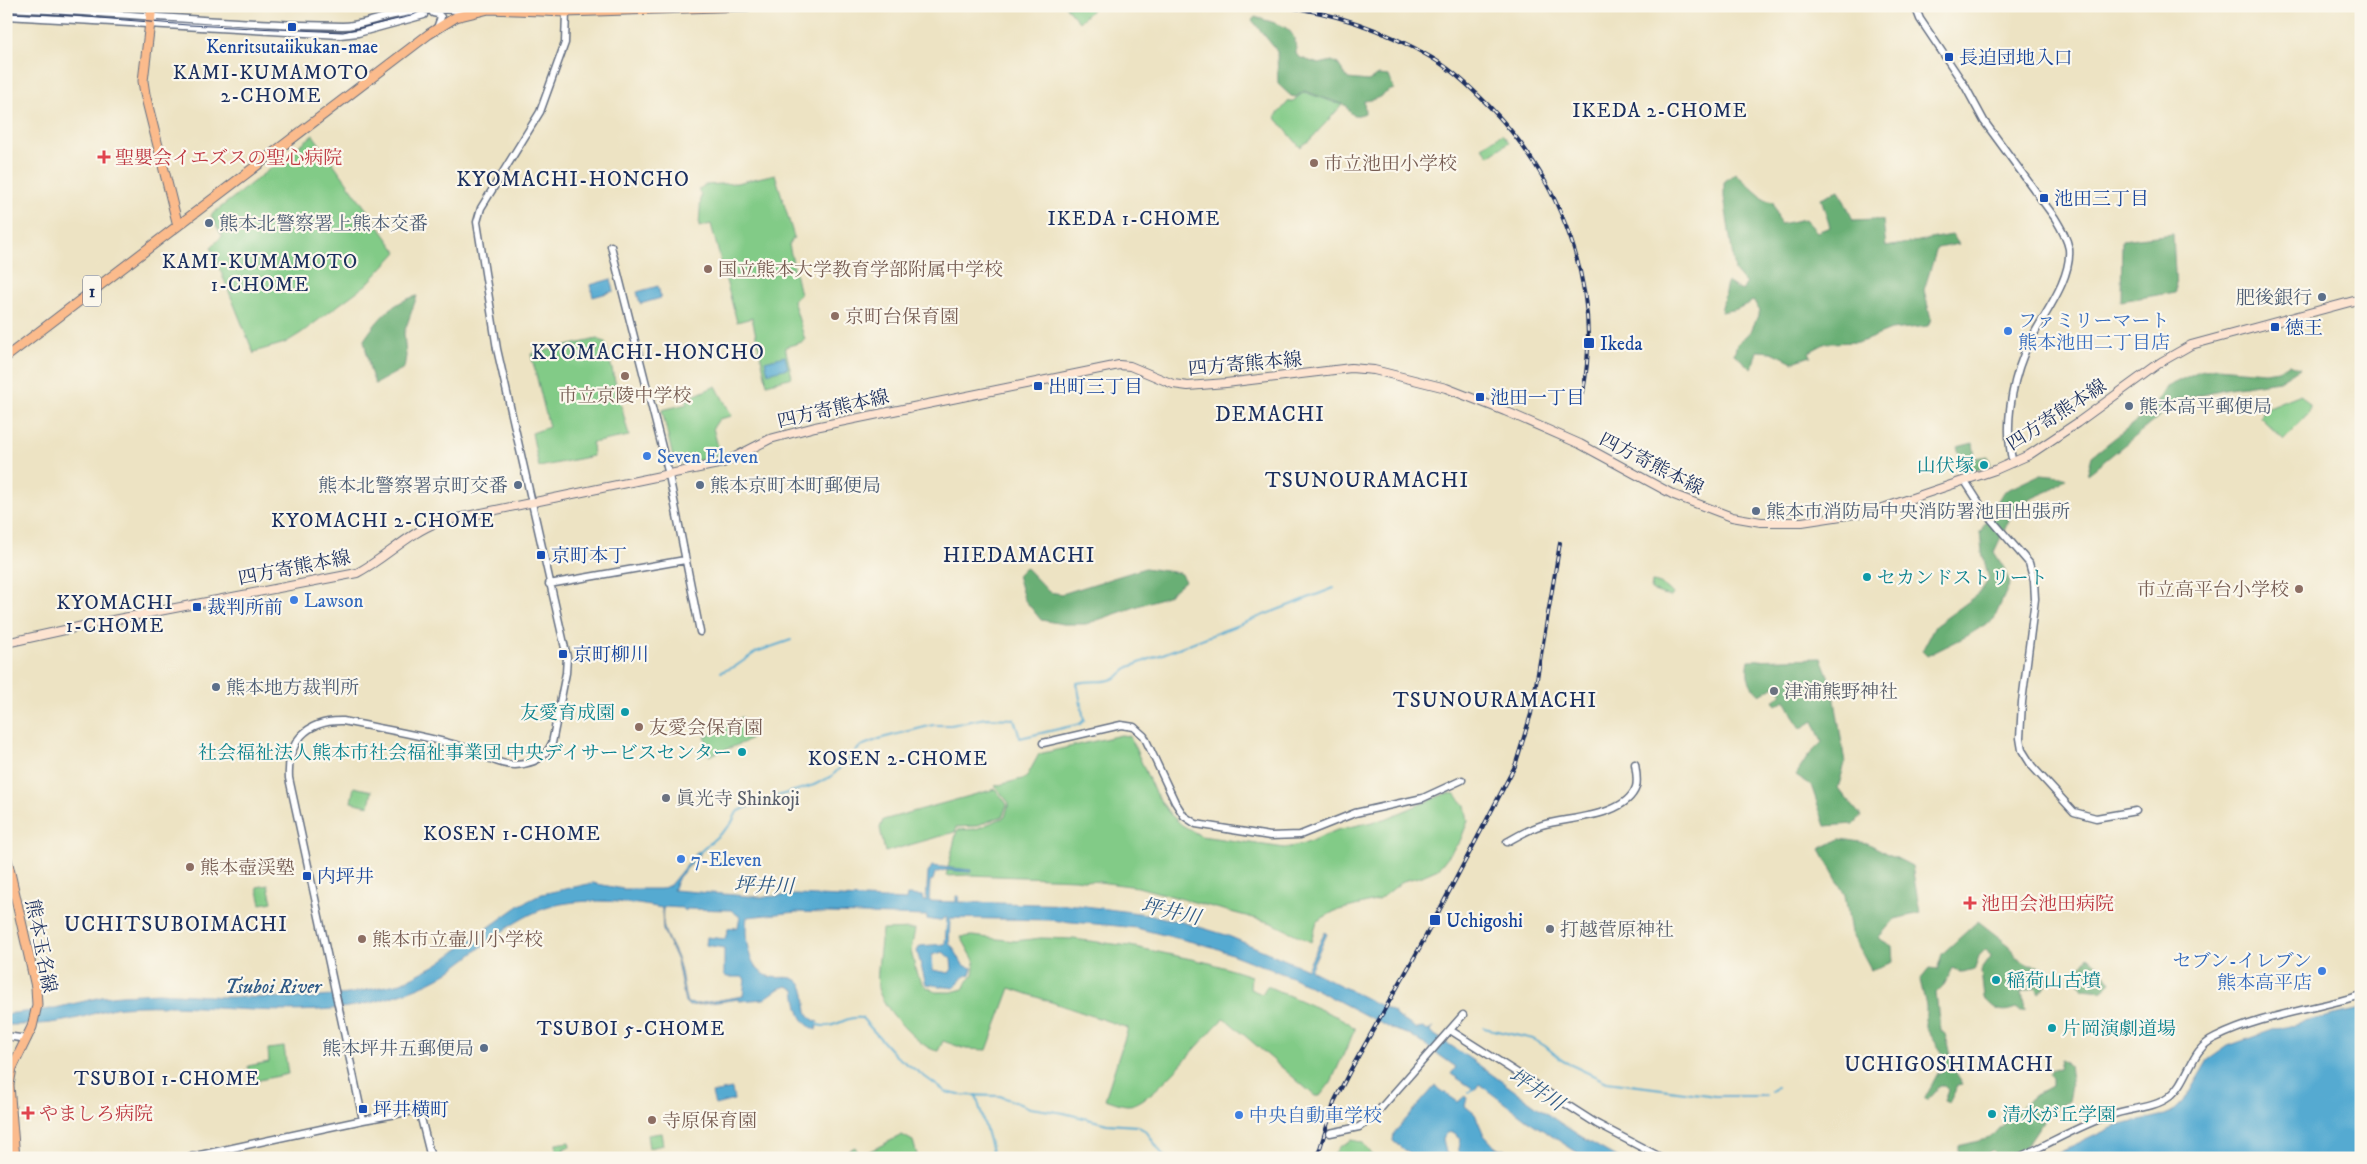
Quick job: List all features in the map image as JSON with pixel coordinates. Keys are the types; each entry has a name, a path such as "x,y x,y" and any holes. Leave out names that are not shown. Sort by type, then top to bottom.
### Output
{"main road":[{"path":"152,6 143,81 178,226 436,30 456,17 473,11 501,9 566,12 748,6"},
{"name":"1","path":"6,357 178,226"},
{"name":"四方寄熊本線","path":"6,643 92,624 357,573 381,559 411,534 438,522 723,463 770,439 806,429 1119,365 1130,366 1173,384 1188,386 1351,368 1401,375 1446,388 1505,411 1580,444 1674,495 1714,511 1756,522 1802,522 1874,511 1965,481 2013,462 2049,442 2161,362 2190,345 2361,299"},
{"name":"熊本玉名線","path":"6,855 36,987 37,1005 32,1027 12,1068 9,1085 15,1158"}],"street":[{"path":"1916,6 1920,19 1965,86 1984,121 2055,218 2063,231 2069,250 2064,276 2024,353 2010,416 2009,447 2013,462"},
{"path":"6,8 66,10 150,21 340,35 358,33 447,9"},
{"path":"6,16 344,26 394,15 447,9 473,11"},
{"path":"363,1120 288,768 294,743 298,738 316,725 334,721 343,721 461,746 512,765 527,764 543,756 549,751 552,743 567,657 497,349 478,222 481,208 540,112 565,43 566,12"},
{"path":"432,13 440,15 441,19 436,30"},
{"path":"611,246 669,475 700,632"},
{"path":"1965,481 1985,512 2029,563 2034,581 2035,599 2022,702 2020,738 2022,750 2032,766 2074,812 2096,818 2136,811"},
{"path":"549,584 685,560"},
{"path":"1043,743 1121,725 1134,727 1144,736 1175,802 1184,816 1196,824 1270,836 1300,835 1356,813 1423,798 1462,780"},
{"path":"1507,842 1542,825 1598,814 1615,807 1632,794 1637,785 1635,764"},
{"path":"2017,1158 2085,1124 2112,1114 2160,1102 2169,1097 2180,1084 2196,1054 2216,1037 2292,1011 2361,995"},
{"path":"1330,1133 1358,1127 1373,1117 1463,1015"},
{"path":"1449,1032 1597,1124 1662,1158"},
{"path":"6,1036 27,1039"},
{"path":"186,1158 363,1120 420,1110 431,1158"}],"green space":[{"path":"1065,6 1096,6 1079,22"},
{"path":"1255,17 1279,24 1290,31 1296,44 1296,54 1301,58 1319,64 1332,61 1338,64 1348,79 1368,81 1379,75 1389,76 1394,89 1378,98 1364,101 1365,113 1359,115 1352,114 1347,106 1304,91 1296,97 1291,96 1278,84 1277,51 1252,20"},
{"path":"1304,92 1342,105 1310,140 1300,147 1275,117 1289,101 1293,101"},
{"path":"1502,134 1509,142 1489,156 1482,147"},
{"path":"313,135 397,252 367,284 301,333 285,343 254,352 254,354 211,247 222,236 211,215"},
{"path":"1735,173 1765,200 1773,202 1780,224 1805,219 1817,232 1830,227 1821,198 1839,190 1853,220 1874,219 1883,221 1886,247 1952,235 1959,244 1937,248 1924,290 1931,319 1928,326 1891,330 1861,342 1826,343 1809,352 1811,356 1793,362 1772,352 1757,351 1752,369 1734,354 1737,344 1751,331 1760,311 1753,301 1737,309 1721,312 1727,282 1742,291 1746,284 1735,271 1724,197 1724,182"},
{"path":"775,174 794,237 789,245 800,295 793,300 805,340 785,347 792,377 767,384 752,318 737,322 711,224 699,227 701,194 698,190 705,185 737,183"},
{"path":"2173,234 2176,292 2121,301 2122,240"},
{"path":"417,296 404,333 406,356 404,368 375,384 364,340 386,312 400,302"},
{"path":"597,339 605,342 629,436 592,443 593,456 539,467 532,433 549,427 531,354"},
{"path":"2289,364 2300,368 2279,381 2229,388 2176,400 2155,420 2087,475 2092,456 2154,407 2166,387 2199,371 2217,368 2265,372 2278,370"},
{"path":"716,386 732,416 719,419 713,428 720,454 706,459 677,464 674,462 662,410 687,404 686,399"},
{"path":"2300,394 2310,405 2309,412 2284,440 2260,417 2263,409"},
{"path":"1973,443 1975,458 1988,456 1991,465 1966,474 1957,447"},
{"path":"2041,474 2066,478 2051,490 2030,499 2010,518 1994,552 2004,568 2010,583 1994,619 1967,636 1927,656 1922,651 1935,626 1979,594 1989,579 1982,552 1980,532 2003,492"},
{"path":"1025,567 1049,592 1062,594 1145,568 1180,573 1185,581 1167,596 1086,624 1063,624 1041,620 1024,599 1017,575"},
{"path":"1652,582 1666,587 1673,594 1671,597 1651,590"},
{"path":"1821,658 1833,688 1845,763 1838,788 1861,816 1854,824 1825,826 1811,785 1796,775 1808,756 1822,742 1813,721 1800,729 1785,700 1776,705 1773,702 1782,693 1776,685 1760,695 1750,683 1748,675 1749,660"},
{"path":"742,717 750,740 709,756 705,737"},
{"path":"1121,735 1130,736 1154,791 1169,813 1182,825 1201,836 1285,848 1304,844 1337,830 1385,819 1447,793 1455,794 1465,805 1468,821 1460,841 1438,869 1403,881 1379,900 1335,911 1317,921 1311,942 1272,923 1138,887 1076,879 969,875 946,876 957,830 976,829 1005,817 1009,803 995,786 1026,778 1039,754"},
{"path":"354,787 372,791 369,806 351,802"},
{"path":"995,789 1007,804 1003,816 975,826 956,827 955,832 885,852 880,828 883,820"},
{"path":"1840,839 1867,843 1912,866 1920,913 1895,919 1878,938 1892,946 1893,962 1871,970 1851,933 1845,895 1820,849"},
{"path":"268,885 272,902 261,904 257,887"},
{"path":"1978,921 2010,946 2015,957 2029,965 2040,966 2049,970 2048,980 2046,986 2039,993 2036,987 2022,992 2025,1010 2020,1011 2016,1008 2002,1011 1995,1008 1984,998 1981,971 1991,957 1986,949 1979,956 1974,970 1963,973 1953,968 1944,985 1936,993 1940,1030 1945,1034 1953,1068 1963,1084 1958,1085 1949,1103 1944,1101 1948,1090 1944,1086 1940,1086 1928,1099 1924,1099 1938,1073 1943,1071 1945,1064 1943,1054 1926,1028 1926,1006 1920,980 1929,969 1937,970 1942,954"},
{"path":"915,929 911,951 917,975 925,986 936,992 952,992 963,989 973,974 975,962 961,937 972,936 1015,941 1041,938 1073,939 1130,946 1210,963 1251,976 1250,989 1262,994 1267,986 1340,1018 1355,1029 1331,1082 1320,1096 1315,1096 1228,1021 1223,1019 1177,1069 1149,1095 1138,1103 1122,1104 1105,1099 1128,1028 1010,988 987,1050 966,1049 943,1041 938,1051 931,1049 912,1035 886,1005 878,988 878,975 882,930"},
{"path":"2088,957 2102,969 2111,982 2101,991 2083,989 2079,982 2078,970"},
{"path":"284,1047 288,1074 250,1082 248,1066 269,1062 268,1049"},
{"path":"2061,1060 2069,1065 2072,1086 2069,1101 2049,1112 2023,1151 2005,1158 1996,1158 1996,1154 1992,1150 1980,1158 1959,1156 1959,1146 1990,1138 2014,1112 2035,1095 2052,1086 2052,1079 2048,1075 2051,1070 2059,1069"},
{"path":"661,1133 663,1145 649,1148 647,1135"},
{"path":"902,1135 913,1141 918,1158 835,1158 855,1147 860,1156"},
{"path":"1352,1140 1362,1142 1375,1158 1332,1158 1339,1147"},
{"path":"569,1142 570,1147 564,1148 565,1158 551,1158 556,1156 556,1144"}],"water":[{"path":"611,279 614,291 593,297 590,285"},
{"path":"658,286 661,298 640,304 637,292"},
{"path":"785,356 788,368 768,373 765,361"},
{"path":"698,851 701,853 679,877 673,890 760,897 796,895 906,900 907,895 922,896 923,901 926,901 928,873 932,866 971,870 971,872 945,870 935,873 933,880 930,881 929,901 956,902 956,896 959,896 958,902 1077,905 1146,914 1226,935 1307,969 1325,932 1327,934 1310,970 1395,1013 1395,1015 1417,1029 1423,1028 1428,1031 1434,1026 1430,1032 1569,1129 1618,1158 1586,1158 1527,1120 1479,1084 1475,1090 1451,1074 1456,1067 1411,1035 1392,1029 1294,978 1213,947 1136,928 1048,920 950,918 949,944 953,947 963,965 972,968 970,974 962,978 954,988 926,984 917,951 920,946 945,944 947,917 939,921 927,919 927,916 796,912 747,917 747,943 752,960 757,968 771,977 786,977 797,980 800,983 805,994 809,1015 818,1022 816,1030 802,1019 795,990 788,986 780,988 764,999 739,1001 739,999 689,1006 685,1002 677,961 663,930 662,908 599,901 573,902 545,908 502,932 439,978 406,992 360,1005 300,1011 181,1006 122,1007 60,1022 6,1025 6,1014 51,1009 102,997 159,993 226,997 311,998 348,994 401,983 436,965 520,905 542,894 593,883 623,889 661,889 670,885","holes":["663,908 682,908 686,911 686,909 731,910 740,917 738,927 728,929 725,939 707,937 706,945 724,948 724,975 745,979 743,996 696,1004 687,1003 679,964 663,925","943,952 951,959 952,969 949,973 933,970 932,955"]},
{"path":"2361,1009 2361,1158 2048,1158 2113,1127 2165,1115 2175,1110 2184,1101 2208,1060 2228,1046 2281,1027"},
{"path":"1435,1086 1458,1102 1465,1096 1467,1098 1465,1106 1475,1114 1484,1135 1495,1147 1531,1158 1421,1158 1405,1151 1393,1141 1394,1133","holes":["1453,1132 1461,1138 1458,1154 1453,1157 1446,1153 1443,1139 1447,1133"]},
{"path":"732,1089 734,1100 715,1105 712,1093"}],"waterway":[{"path":"700,852 731,824 737,812 758,802 814,785 832,776 861,746 882,738 933,725 951,725 986,718 1014,719 1020,738 1080,724 1084,720 1077,683 1110,680 1122,674 1129,667 1334,588"},
{"path":"721,672 736,666 756,652 791,640"},
{"path":"815,1024 828,1026 849,1019 862,1018 896,1056 946,1092 959,1095 1000,1096 1030,1108 1064,1113 1107,1124 1137,1126 1146,1131 1165,1158"},
{"path":"1484,1028 1533,1039 1563,1061 1607,1082 1716,1096 1766,1096"},
{"path":"1469,1093 1474,1087"},
{"path":"1771,1092 1777,1087"},
{"path":"976,1095 994,1158"}],"tram line":[{"path":"6,13 61,15 188,25 343,32 411,16 431,6"}],"railway":[{"path":"1279,6 1339,18 1377,31 1414,48 1440,63 1462,81 1490,107 1515,136 1537,168 1556,203 1571,239 1581,276 1587,314 1588,353 1583,392"},
{"path":"1317,1158 1335,1100 1420,947 1515,766 1531,714 1560,543"}],"place":[{"name":"Kenritsutaiikukan-mae","path":"292,27"},
{"name":"長迫団地入口","path":"1949,57"},
{"name":"聖嬰会イエズスの聖心病院","path":"104,157"},
{"name":"市立池田小学校","path":"1314,163"},
{"name":"池田三丁目","path":"2044,198"},
{"name":"熊本北警察署上熊本交番","path":"209,223"},
{"name":"国立熊本大学教育学部附属中学校","path":"708,269"},
{"name":"肥後銀行","path":"2322,297"},
{"name":"京町台保育園","path":"835,316"},
{"name":"徳王","path":"2275,327"},
{"name":"ファミリーマート 熊本池田二丁目店","path":"2008,331"},
{"name":"Ikeda","path":"1589,343"},
{"name":"市立京陵中学校","path":"625,376"},
{"name":"出町三丁目","path":"1038,386"},
{"name":"池田一丁目","path":"1480,397"},
{"name":"熊本高平郵便局","path":"2129,406"},
{"name":"Seven Eleven","path":"647,456"},
{"name":"山伏塚","path":"1984,465"},
{"name":"熊本北警察署京町交番","path":"518,485"},
{"name":"熊本京町本町郵便局","path":"700,485"},
{"name":"熊本市消防局中央消防署池田出張所","path":"1756,511"},
{"name":"京町本丁","path":"541,555"},
{"name":"セカンドストリート","path":"1867,577"},
{"name":"市立高平台小学校","path":"2299,589"},
{"name":"Lawson","path":"294,600"},
{"name":"裁判所前","path":"197,607"},
{"name":"京町柳川","path":"563,654"},
{"name":"熊本地方裁判所","path":"216,687"},
{"name":"津浦熊野神社","path":"1774,691"},
{"name":"友愛育成園","path":"625,712"},
{"name":"友愛会保育園","path":"639,727"},
{"name":"社会福祉法人熊本市社会福祉事業団 中央デイサービスセンター","path":"742,752"},
{"name":"眞光寺 Shinkoji","path":"666,798"},
{"name":"7-Eleven","path":"681,859"},
{"name":"熊本壺渓塾","path":"190,867"},
{"name":"内坪井","path":"307,876"},
{"name":"池田会池田病院","path":"1970,903"},
{"name":"Uchigoshi","path":"1435,920"},
{"name":"打越菅原神社","path":"1550,929"},
{"name":"熊本市立壷川小学校","path":"362,939"},
{"name":"セブン-イレブン 熊本高平店","path":"2322,971"},
{"name":"稲荷山古墳","path":"1996,980"},
{"name":"片岡演劇道場","path":"2052,1028"},
{"name":"熊本坪井五郵便局","path":"484,1048"},
{"name":"坪井横町","path":"363,1109"},
{"name":"やましろ病院","path":"28,1113"},
{"name":"清水が丘学園","path":"1992,1114"},
{"name":"中央自動車学校","path":"1239,1115"},
{"name":"寺原保育園","path":"652,1120"}],"district":[{"name":"KAMI-KUMAMOTO 2-CHOME","path":"271,84"},
{"name":"IKEDA 2-CHOME","path":"1660,110"},
{"name":"KYOMACHI-HONCHO","path":"573,179"},
{"name":"IKEDA 1-CHOME","path":"1134,218"},
{"name":"KAMI-KUMAMOTO 1-CHOME","path":"260,272"},
{"name":"KYOMACHI-HONCHO","path":"648,352"},
{"name":"DEMACHI","path":"1270,414"},
{"name":"TSUNOURAMACHI","path":"1367,480"},
{"name":"KYOMACHI 2-CHOME","path":"383,520"},
{"name":"HIEDAMACHI","path":"1019,555"},
{"name":"KYOMACHI 1-CHOME","path":"115,614"},
{"name":"TSUNOURAMACHI","path":"1495,700"},
{"name":"KOSEN 2-CHOME","path":"898,758"},
{"name":"KOSEN 1-CHOME","path":"512,833"},
{"name":"UCHITSUBOIMACHI","path":"176,924"},
{"name":"TSUBOI 5-CHOME","path":"631,1028"},
{"name":"UCHIGOSHIMACHI","path":"1949,1064"},
{"name":"TSUBOI 1-CHOME","path":"167,1078"}],"water label":[{"name":"坪井川","path":"764,885"},
{"name":"坪井川","path":"1171,911"},
{"name":"Tsuboi River","path":"273,986"},
{"name":"坪井川","path":"1537,1089"}]}
